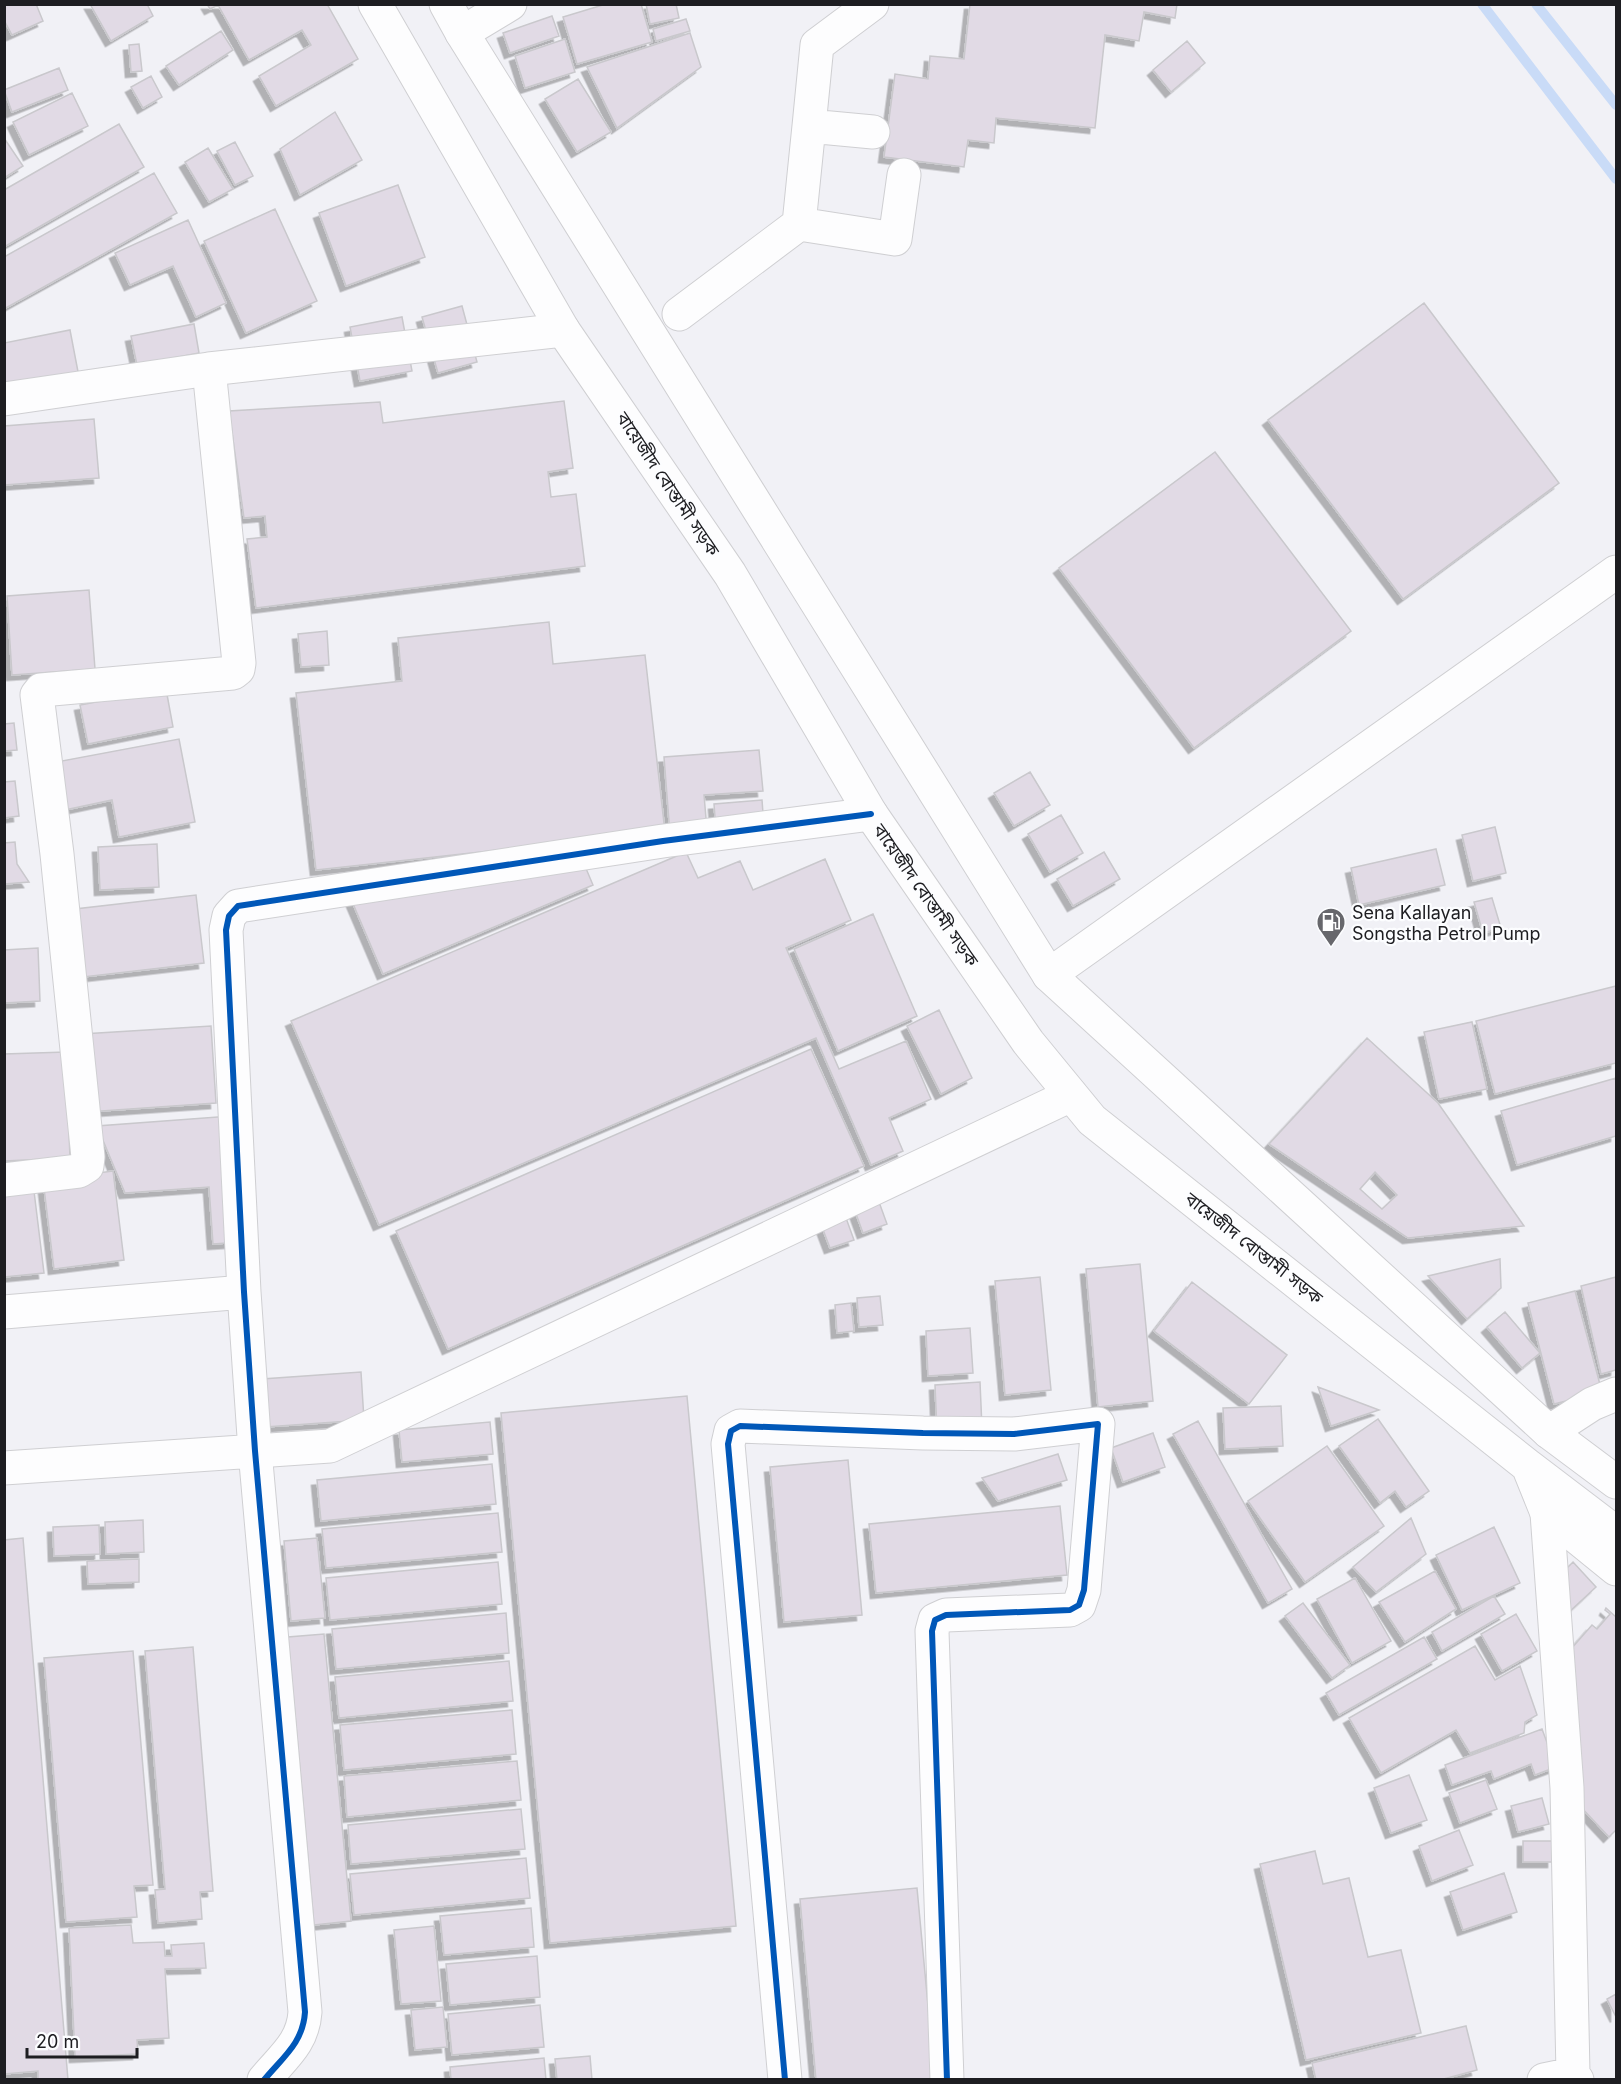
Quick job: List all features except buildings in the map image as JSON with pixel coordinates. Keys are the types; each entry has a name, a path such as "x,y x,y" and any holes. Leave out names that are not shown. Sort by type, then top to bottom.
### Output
{"street":[{"name":"বায়েজীদ বোস্তামী সড়ক","path":"375,4 563,330 730,574 871,814 1028,1042 1092,1120 1528,1466 1547,1513 1617,1569"},
{"path":"446,4 1049,975 1549,1432 1611,1482"},
{"path":"462,33 510,4"},
{"path":"799,224 817,45 872,4"},
{"path":"809,126 873,132"},
{"path":"679,314 799,224 895,239 904,175"},
{"path":"4,399 209,369 563,330"},
{"path":"4,1180 79,1171 87,1166 88,1157 57,854 37,695 41,690 233,673 238,669 209,369"},
{"path":"1049,975 1617,572"},
{"path":"264,2079 298,2040 304,2026 305,2012 255,1451 244,1293 226,930 229,916 238,906 663,841 871,814"},
{"path":"4,1468 330,1446 1071,1095"},
{"path":"4,1312 244,1293"},
{"path":"1549,1432 1592,1404 1617,1394"},
{"path":"785,2079 728,1444 731,1431 740,1426 1014,1434 1098,1424 1084,1590 1079,1605 1070,1610 946,1615 935,1620 932,1631 947,2079"},
{"path":"1528,1466 1617,1533"},
{"path":"1547,1513 1567,1788 1564,2078"}],"waterway":[{"path":"1482,4 1616,179"},
{"path":"1536,4 1616,105"}],"cycle path":[{"path":"264,2080 296,2041 305,2012 255,1451 244,1292 226,930 229,916 238,906 663,841 871,814"},
{"path":"785,2080 728,1444 731,1431 740,1426 1014,1434 1098,1424 1084,1590 1079,1605 1070,1610 946,1615 935,1620 932,1631 947,2080"}],"place":[{"name":"Sena Kallayan Songstha Petrol Pump","path":"1331,948"}]}
